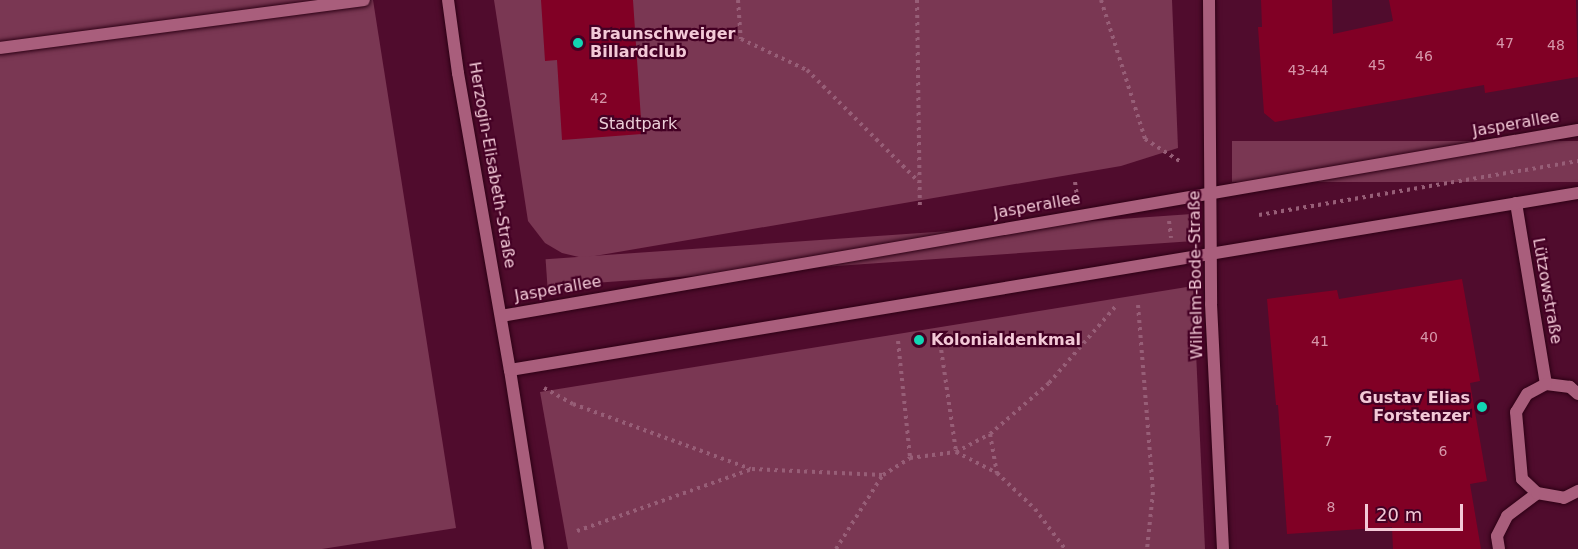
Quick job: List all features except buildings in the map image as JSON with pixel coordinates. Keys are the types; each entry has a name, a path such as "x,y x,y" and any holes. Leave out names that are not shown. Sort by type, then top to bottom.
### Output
{"street":[{"path":"0,48 364,0"},
{"name":"Herzogin-Elisabeth-Straße","path":"448,0 458,73 501,316 538,549"},
{"name":"Wilhelm-Bode-Straße","path":"1209,0 1211,304 1223,549"},
{"name":"Jasperallee","path":"501,316 1578,130"},
{"path":"510,370 1578,192"},
{"name":"Lützowstraße","path":"1516,203 1546,384"},
{"path":"1578,394 1570,387 1546,384 1527,393 1516,412 1522,480 1537,493 1564,498 1578,491"},
{"path":"1499,549 1497,536 1507,516 1537,493"}],"path":[{"path":"738,0 741,39 807,70 919,182"},
{"path":"917,0 920,210"},
{"path":"1101,0 1145,139 1181,162"},
{"path":"1259,215 1578,161"},
{"path":"1258,207 1261,225"},
{"path":"1169,219 1172,244"},
{"path":"1138,305 1153,492 1147,549"},
{"path":"836,549 883,475 910,458 956,452 990,434 1049,383 1115,307"},
{"path":"939,335 956,452"},
{"path":"898,341 910,458"},
{"path":"510,370 573,404 752,470 883,475"},
{"path":"990,434 997,473"},
{"path":"956,452 997,473 1035,509 1065,549"},
{"path":"577,531 752,470"}],"green space":[{"path":"0,0 373,0 456,528 322,549 0,549"},
{"name":"Stadtpark","path":"494,0 1172,0 1178,148 1121,166 583,258 562,253 545,243 528,221"},
{"path":"1232,141 1578,141 1578,182 1232,182"},
{"path":"1192,214 1194,241 547,286 546,259"},
{"path":"1193,286 1205,549 568,549 540,392"}],"place":[{"name":"Braunschweiger Billardclub","path":"578,43"},
{"name":"Kolonialdenkmal","path":"919,340"},
{"name":"Gustav Elias Forstenzer","path":"1482,407"}]}
